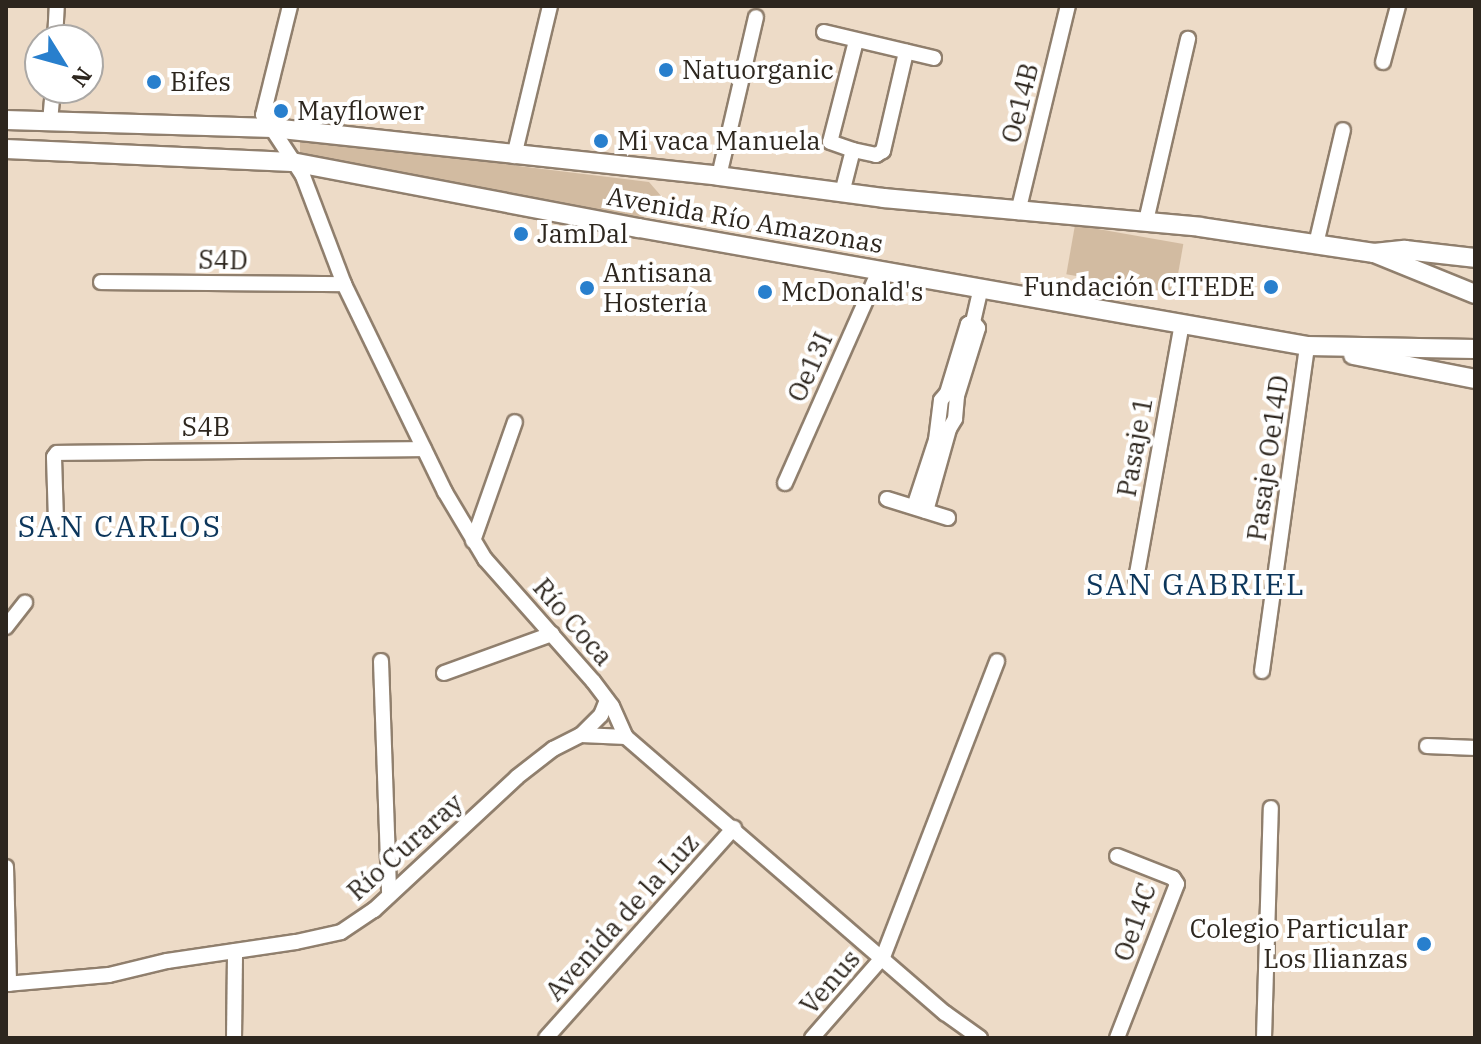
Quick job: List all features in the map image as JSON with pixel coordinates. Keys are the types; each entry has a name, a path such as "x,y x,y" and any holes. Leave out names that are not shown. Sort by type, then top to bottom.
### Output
{"main road":[{"name":"Avenida Río Amazonas","path":"6,120 272,128 1018,212 1146,221 1374,253 1475,294"},
{"name":"Avenida Río Amazonas","path":"6,149 292,162 879,271 1307,346 1475,349"},
{"path":"1374,253 1405,250 1475,258"},
{"path":"1307,346 1475,379"}],"street":[{"path":"272,128 263,115 290,6"},
{"path":"514,156 550,6"},
{"name":"Oe14B","path":"1018,212 1068,6"},
{"path":"1383,62 1398,6"},
{"path":"719,176 756,17"},
{"path":"824,32 934,58"},
{"path":"1146,221 1188,39"},
{"path":"856,41 830,142 853,150 876,155 883,151 906,52"},
{"path":"50,122 52,104"},
{"name":"Río Coca","path":"272,128 310,190 344,284 424,449 473,541 607,700 626,737 945,1013 980,1038"},
{"path":"1316,244 1343,130"},
{"path":"842,193 853,150"},
{"name":"Oe13I","path":"785,483 879,271"},
{"name":"S4D","path":"101,282 344,284"},
{"path":"920,509 944,428 959,405 952,394 964,356 978,328 973,322 981,288"},
{"name":"Pasaje 1","path":"1136,579 1182,323"},
{"name":"Pasaje Oe14D","path":"1262,671 1307,346"},
{"path":"473,541 515,422"},
{"name":"S4B","path":"56,521 54,457 57,453 424,449"},
{"path":"887,499 948,518"},
{"path":"6,627 25,603"},
{"path":"444,673 552,634"},
{"path":"381,661 389,895"},
{"path":"883,957 997,661"},
{"path":"581,735 601,715 607,700"},
{"path":"581,735 626,737"},
{"name":"Río Curaray","path":"8,984 109,975 167,961 341,932 389,895 517,777 553,749 581,735"},
{"path":"1427,746 1475,748"},
{"path":"1264,1038 1271,808"},
{"name":"Avenida de la Luz","path":"546,1038 734,828"},
{"name":"Oe14C","path":"1117,856 1173,878 1177,884 1117,1038"},
{"path":"6,867 8,984"},
{"path":"234,1038 235,951"},
{"name":"Venus","path":"812,1038 883,957"}],"shaded area":[{"path":"300,139 649,182 662,197 656,213 641,217 300,156"},
{"path":"1075,225 1183,244 1175,293 1066,274"}],"place":[{"name":"Natuorganic","path":"666,70"},
{"name":"Bifes","path":"154,82"},
{"name":"Mayflower","path":"281,111"},
{"name":"Mi vaca Manuela","path":"601,141"},
{"name":"JamDal","path":"521,234"},
{"name":"Fundación CITEDE","path":"1271,287"},
{"name":"Antisana Hostería","path":"587,288"},
{"name":"McDonald's","path":"765,292"},
{"name":"Colegio Particular Los Ilianzas","path":"1424,944"}],"district":[{"name":"SAN CARLOS","path":"120,526"},
{"name":"SAN GABRIEL","path":"1196,584"}]}
